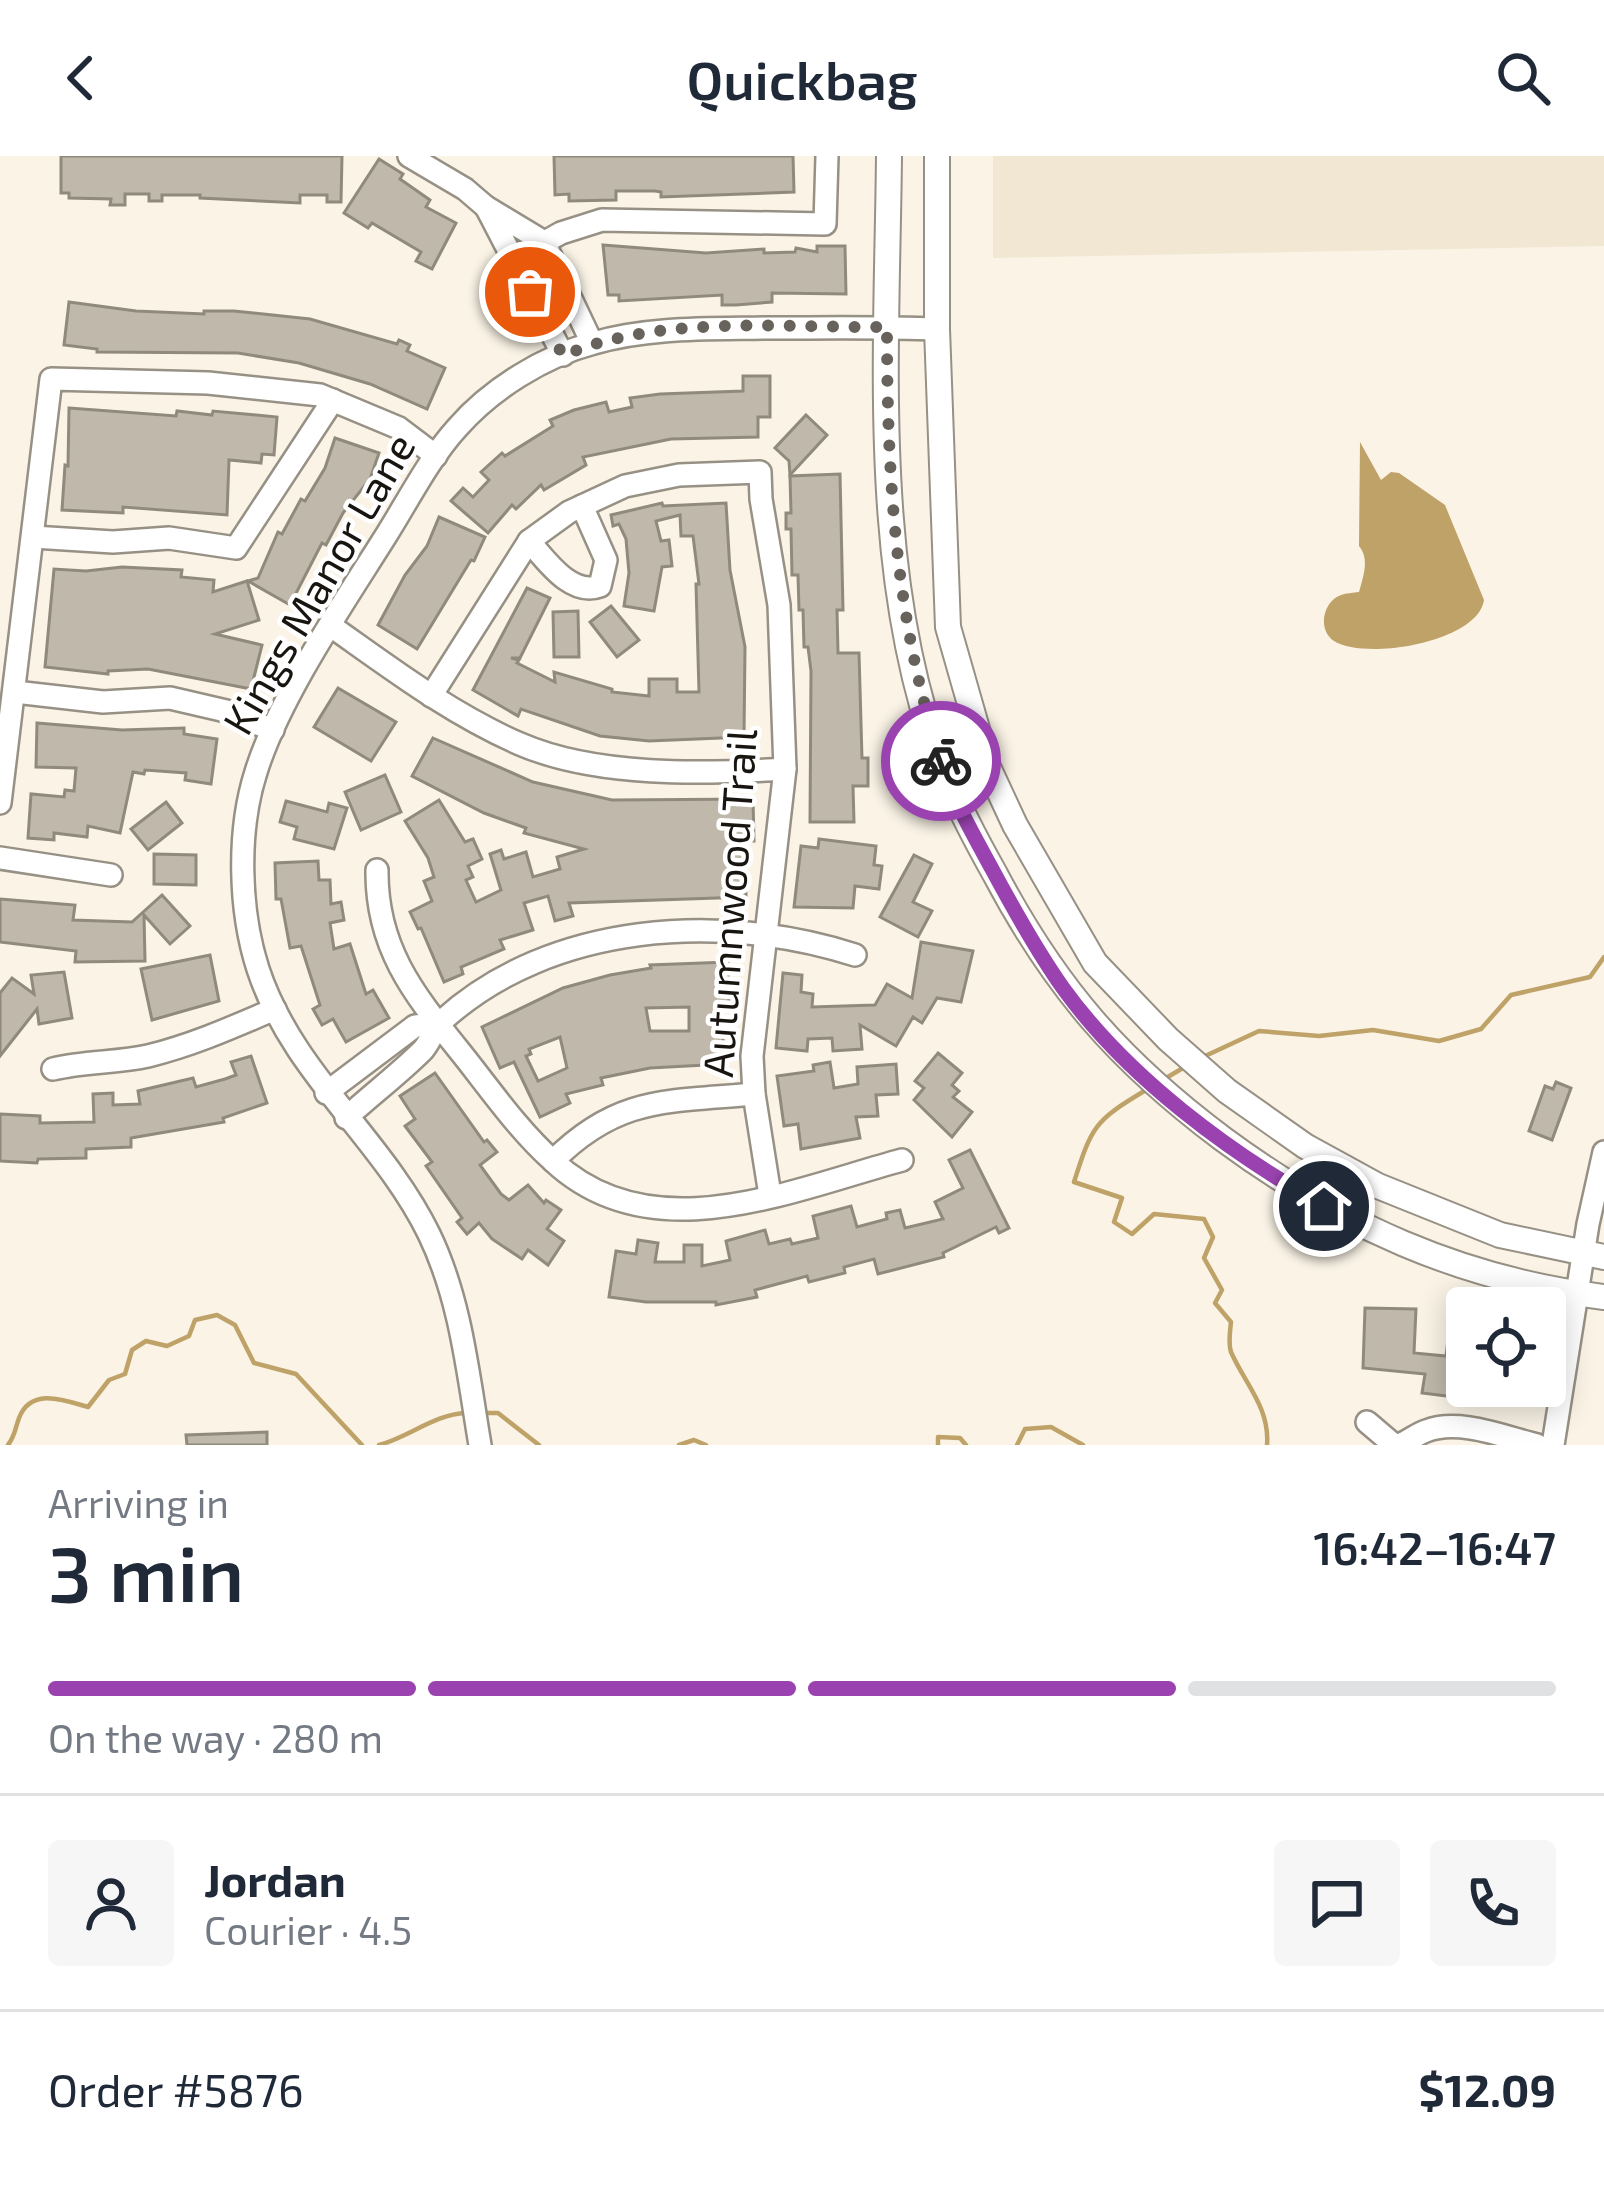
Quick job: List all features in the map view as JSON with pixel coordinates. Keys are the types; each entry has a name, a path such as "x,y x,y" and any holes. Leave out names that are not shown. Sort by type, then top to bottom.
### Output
{"main road":[{"path":"889,156 888,463 912,657 944,773 1019,922 1066,992 1128,1061 1283,1183 1365,1229 1445,1262 1505,1281 1592,1295"},
{"path":"937,156 937,329 948,627 988,767 1095,963 1168,1039 1227,1091 1305,1146 1378,1186 1500,1235 1593,1256"}],"street":[{"path":"409,156 544,242 592,343"},
{"path":"513,260 561,232 602,220 825,224 827,156"},
{"path":"486,207 563,356"},
{"name":"Kings Manor Lane","path":"480,1445 461,1332 428,1232 395,1180 296,1052 250,938 245,867 255,773 273,730 332,626 436,456 458,427 528,370 592,343 692,329 937,329"},
{"path":"0,803 51,380 208,383 320,394 399,428 436,456"},
{"path":"33,536 113,542 169,538 236,548 333,400"},
{"name":"Autumnwood Trail","path":"582,506 625,485 679,475 760,472 779,605 785,769 754,1017 754,1094 770,1196"},
{"path":"431,696 529,541 582,506 606,560 600,586 580,587 556,572 529,541"},
{"path":"332,626 431,696 522,745 576,760 720,773 785,769"},
{"path":"15,692 103,702 170,698 226,711 273,730"},
{"path":"0,858 111,874"},
{"path":"377,870 378,910 389,949 438,1024 553,1161 597,1191 654,1208 711,1210 902,1160"},
{"path":"326,1093 415,1026 438,1024 508,977 591,946 676,931 765,934 855,955"},
{"path":"53,1069 85,1061 142,1058 197,1042 275,1009"},
{"path":"346,1118 427,1047 438,1024"},
{"path":"553,1161 579,1136 624,1110 754,1094"},
{"path":"1553,1445 1592,1295 1591,1206 1604,1152"},
{"path":"1367,1422 1396,1445 1441,1427 1537,1445"}],"shaded area":[{"path":"993,156 1604,156 1604,246 993,258"},
{"path":"1360,442 1381,480 1391,472 1399,473 1445,505 1484,600 1477,615 1463,627 1419,644 1370,649 1334,641 1325,630 1330,603 1343,594 1359,592 1364,574 1359,546"}],"building":[{"path":"61,156 342,156 341,202 327,202 327,195 300,195 300,203 200,195 162,195 162,201 149,201 149,194 125,194 125,205 110,205 111,199 69,198 69,193 61,193"},
{"path":"554,156 793,156 794,192 661,197 655,191 616,191 616,200 569,201 569,194 555,195"},
{"path":"379,159 430,200 426,207 456,223 432,269 416,261 421,252 372,223 368,228 344,213"},
{"path":"603,245 706,253 795,252 796,248 817,252 817,246 845,246 846,294 772,293 772,302 736,305 722,305 722,295 619,301 619,295 608,295"},
{"path":"69,302 136,311 234,311 310,319 397,344 399,340 410,345 407,351 445,368 427,409 370,384 299,363 238,353 97,352 64,345"},
{"path":"743,376 770,376 770,417 758,417 758,437 671,439 583,457 586,465 544,490 541,485 516,509 512,505 488,533 451,501 463,488 473,497 489,480 481,472 502,453 505,456 553,426 550,420 606,402 609,412 632,407 630,398 743,391"},
{"path":"69,408 277,417 274,455 262,454 261,463 229,460 227,515 123,507 123,513 62,510"},
{"path":"806,415 827,435 790,475 789,461 775,448"},
{"path":"335,438 379,453 370,479 343,513 326,545 322,543 290,605 248,581 258,578 278,532 282,534 301,499 305,501 325,468"},
{"path":"840,474 843,610 837,610 838,653 859,653 862,758 868,758 868,786 853,786 854,822 810,822 811,671 808,647 804,647 798,575 792,575 786,513 791,513 790,476"},
{"path":"662,503 726,503 730,570 745,647 744,737 649,741 600,736 521,709 518,716 473,690 527,588 550,598 520,658 511,658 517,663 555,682 554,672 612,692 649,696 649,679 677,679 677,692 699,692 699,584 693,536 681,536 680,515 656,521 661,541 669,540 672,566 662,567 654,611 624,606 629,573 626,539 619,524 613,526 611,515"},
{"path":"439,517 485,537 417,649 378,625 427,546"},
{"path":"54,569 182,570 181,577 214,580 213,592 247,581 259,620 215,634 262,645 251,689 148,669 108,674 45,667"},
{"path":"611,606 639,640 617,657 590,622"},
{"path":"578,611 579,657 554,657 553,612"},
{"path":"338,688 396,722 371,761 314,727"},
{"path":"37,723 122,730 184,728 184,734 217,739 211,784 185,780 186,773 133,772 120,833 88,826 87,837 54,833 54,840 28,838 31,794 64,797 65,790 74,791 76,768 36,767"},
{"path":"433,738 533,782 612,800 753,799 754,841 745,841 746,897 569,903 573,916 555,921 548,896 524,903 533,930 500,940 504,949 461,967 463,974 444,982 410,912 432,901 424,881 434,877 405,821 439,800 465,842 473,839 482,859 468,866 473,877 466,880 476,902 501,890 490,854 501,850 504,859 526,852 533,877 560,869 557,857 584,849 524,833 526,828 484,813 412,776"},
{"path":"385,775 401,812 361,830 345,792"},
{"path":"286,801 327,812 329,803 347,808 334,849 294,839 297,827 280,822"},
{"path":"166,802 182,823 148,850 131,829"},
{"path":"819,839 876,846 874,865 882,866 879,889 855,886 853,908 794,907 801,846 818,848"},
{"path":"154,854 196,855 196,885 154,884"},
{"path":"914,855 932,864 913,902 932,911 918,937 880,917"},
{"path":"318,861 319,880 330,880 331,904 341,902 344,920 330,923 334,949 350,944 366,994 373,990 389,1018 346,1042 333,1019 322,1025 313,1009 320,1005 301,946 290,948 281,899 276,899 275,863"},
{"path":"162,895 190,926 170,944 144,915 145,961 75,962 76,951 0,942 0,899 75,905 73,920 132,922"},
{"path":"921,942 973,951 961,1002 937,998 922,1023 913,1017 896,1046 860,1025 862,1049 833,1051 832,1038 808,1039 807,1051 776,1048 783,973 802,975 801,992 813,994 812,1007 875,1005 887,984 912,998"},
{"path":"210,955 219,1001 152,1020 141,969"},
{"path":"728,962 729,1008 722,1008 724,1064 650,1068 601,1078 603,1085 566,1094 570,1103 540,1117 514,1062 500,1068 482,1027 563,988 650,965","holes":["689,1007 689,1031 650,1031 646,1008","560,1037 567,1068 538,1081 526,1056 531,1054 529,1049"]},
{"path":"64,972 72,1018 39,1024 37,1009 0,1056 0,993 12,978 34,994 31,975"},
{"path":"938,1053 962,1073 952,1085 959,1091 953,1097 972,1112 952,1137 914,1100 924,1088 915,1081"},
{"path":"251,1056 267,1103 223,1118 224,1122 131,1138 131,1147 86,1149 86,1158 0,1161 0,1114 40,1116 40,1123 94,1122 93,1094 113,1093 113,1105 140,1104 138,1091 193,1078 196,1087 225,1079 236,1075 231,1062"},
{"path":"830,1062 834,1088 858,1084 857,1067 896,1064 898,1094 876,1095 878,1116 856,1117 860,1138 801,1149 798,1124 784,1126 777,1076 814,1071 813,1065"},
{"path":"435,1073 484,1142 497,1152 480,1165 501,1194 509,1200 528,1185 544,1203 561,1210 547,1229 564,1241 548,1265 528,1250 522,1259 492,1239 479,1223 467,1234 457,1222 462,1218 426,1166 432,1162 405,1126 415,1119 400,1096"},
{"path":"1556,1082 1571,1088 1552,1140 1529,1131 1545,1086 1553,1089"},
{"path":"970,1150 1009,1228 999,1233 996,1227 943,1253 944,1257 878,1274 874,1259 844,1267 845,1273 809,1282 807,1276 755,1290 757,1297 716,1305 609,1297 616,1251 636,1254 638,1240 658,1243 655,1262 684,1262 684,1245 702,1245 702,1266 730,1260 726,1241 765,1230 769,1244 818,1238 813,1216 851,1206 857,1227 900,1210 905,1228 943,1219 935,1202 963,1188 949,1160"},
{"path":"1365,1308 1416,1309 1414,1353 1446,1356 1446,1396 1422,1393 1425,1374 1363,1368"},
{"path":"267,1432 267,1445 187,1445 186,1435"}],"waterway":[{"path":"1203,1057 1259,1031 1319,1036 1373,1030 1439,1041 1481,1029 1511,995 1590,977 1604,957"},
{"path":"1161,1081 1188,1065"},
{"path":"1146,1090 1097,1127 1074,1182 1122,1198 1114,1222 1132,1234 1154,1214 1204,1219 1213,1237 1204,1258 1222,1290 1215,1303 1231,1322 1231,1352 1261,1408 1267,1445"},
{"path":"8,1445 31,1402 49,1398 88,1407 109,1380 125,1374 132,1350 146,1341 167,1346 189,1336 195,1320 217,1315 235,1325 254,1363 296,1374 362,1445"},
{"path":"379,1445 444,1417 466,1413"},
{"path":"484,1413 498,1413 539,1445"},
{"path":"1017,1445 1025,1429 1051,1427 1083,1445"},
{"path":"938,1445 938,1437 960,1438 966,1445"},
{"path":"679,1445 694,1440 706,1445"}],"way so far":[{"path":"530,292 563,356 592,343 692,329 887,327 888,463 895,546 912,657 941,761"}],"route":[{"path":"941,761 968,825 1019,922 1066,992 1128,1061 1189,1113 1283,1183 1324,1206"}]}
